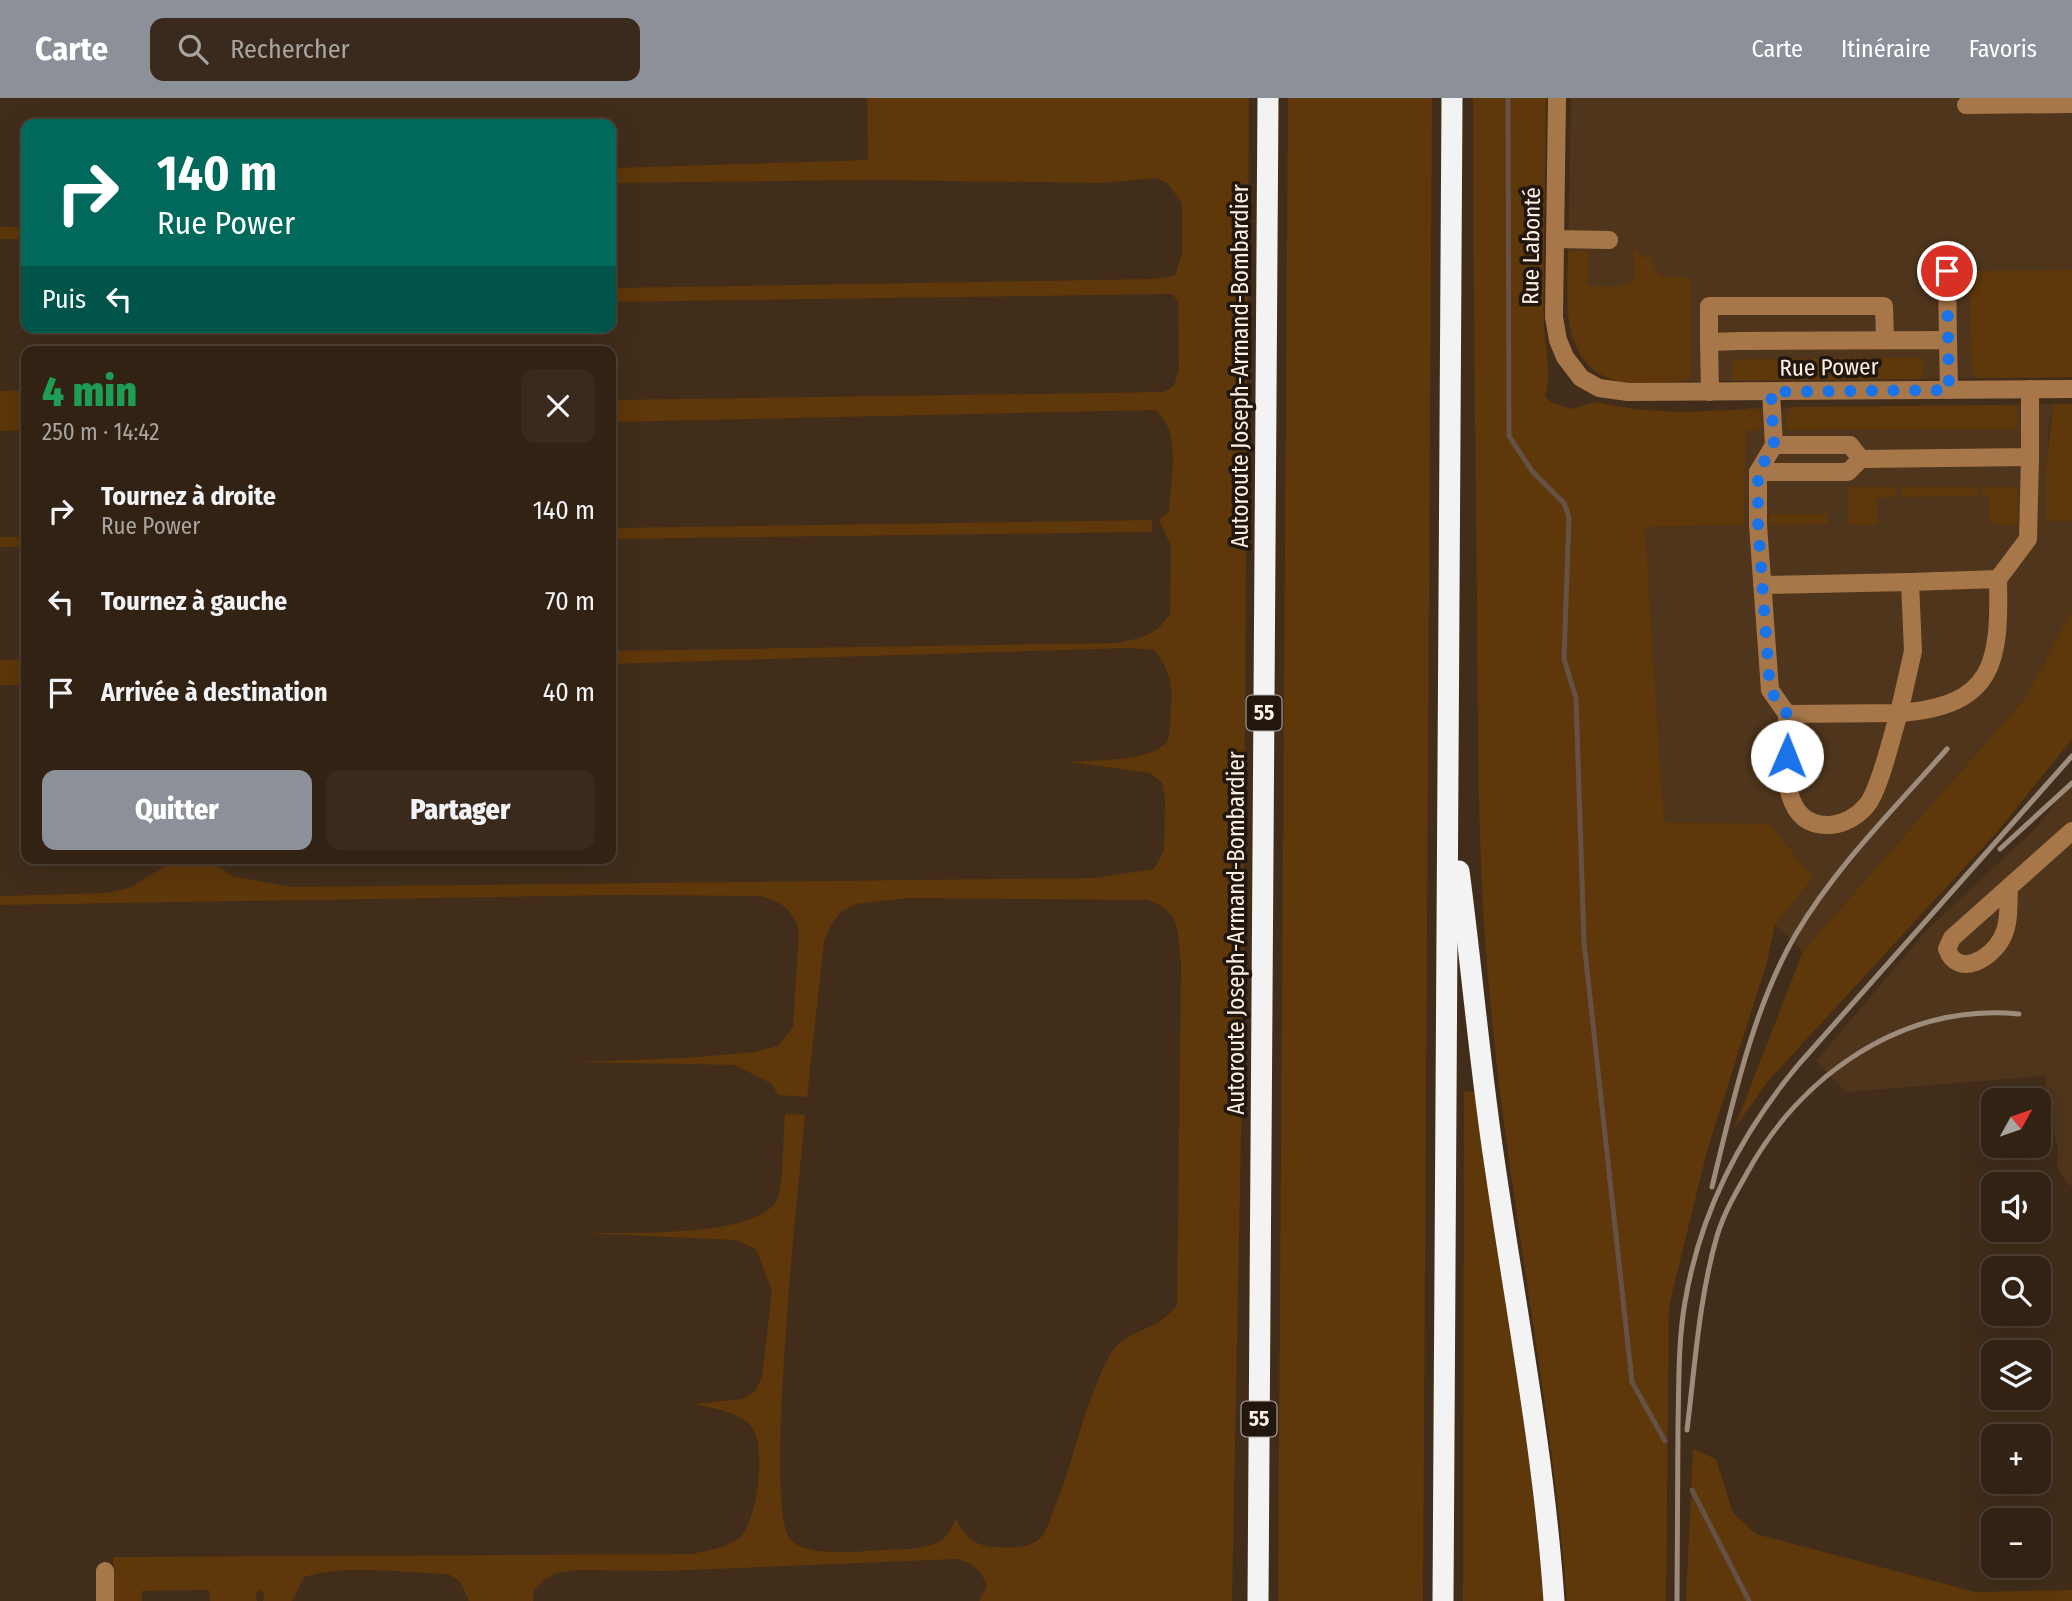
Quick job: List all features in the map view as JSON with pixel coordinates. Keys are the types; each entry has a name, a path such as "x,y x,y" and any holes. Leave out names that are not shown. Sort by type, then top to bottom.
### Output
{"highway":[{"name":"Autoroute Joseph-Armand-Bombardier","path":"1258,1601 1268,98"},
{"path":"1443,1601 1452,98"},
{"path":"1448,798 1475,987 1489,1127 1536,1421 1554,1601"}],"street":[{"name":"Rue Labonté","path":"1558,98 1555,317 1558,340 1575,372 1589,383"},
{"path":"1966,105 2072,104"},
{"path":"1555,239 1609,240"},
{"path":"1947,271 1949,390"},
{"path":"1710,392 1709,306 1884,306 1885,340"},
{"path":"1709,342 1948,340"},
{"name":"Rue Power","path":"1589,383 1616,391 2072,389"},
{"path":"1787,714 1928,711 1965,695 1987,672 1999,636 1998,579 2028,539 2030,389"},
{"path":"1771,392 1774,445 1758,472 1762,585 1770,690 1787,714 1788,792 1798,810 1821,825 1849,820 1868,803 1899,713 1913,650 1910,582"},
{"path":"1774,445 1850,445 1861,459"},
{"path":"1758,472 1848,472 1861,459 2030,457"},
{"path":"1762,585 1998,579"},
{"path":"2009,887 2072,831"},
{"path":"105,1571 105,1601"}],"shaded area":[{"path":"867,98 1249,98 1243,1033 1232,1601 979,1601 987,1586 985,1580 976,1568 958,1559 666,1571 576,1570 555,1573 545,1579 534,1590 533,1601 469,1601 460,1581 448,1574 357,1570 304,1577 292,1601 263,1601 264,1594 259,1589 256,1594 257,1601 210,1601 209,1590 142,1591 142,1601 114,1601 113,1557 693,1554 720,1547 739,1538 748,1525 756,1496 759,1462 755,1434 750,1425 738,1417 695,1404 742,1399 755,1391 762,1377 772,1291 756,1249 736,1240 580,1233 686,1231 743,1221 764,1213 777,1200 779,1193 785,1114 805,1115 786,1337 780,1467 783,1513 790,1539 797,1545 832,1552 923,1547 945,1537 956,1519 967,1536 983,1545 1014,1547 1038,1540 1049,1522 1086,1411 1110,1355 1124,1340 1161,1320 1177,1305 1181,963 1176,924 1167,911 1148,900 910,898 856,904 841,912 830,926 824,942 807,1097 778,1095 772,1084 735,1065 574,1062 687,1058 754,1052 778,1046 793,1027 799,930 793,916 785,907 761,896 618,895 0,905 0,896 106,893 129,888 169,864 216,864 232,876 290,887 1094,878 1154,869 1164,850 1165,799 1162,783 1150,773 1070,762 1138,756 1162,747 1168,739 1170,684 1163,663 1154,650 1127,648 616,664 616,651 1117,643 1143,637 1159,628 1170,614 1171,546 1159,520 1169,512 1173,457 1169,431 1164,419 1155,410 616,422 616,400 1163,392 1174,386 1179,368 1178,301 1172,294 616,302 616,288 1152,279 1175,276 1182,254 1182,203 1168,184 1157,178 1102,183 877,180 616,183 616,168 868,160"},
{"path":"1288,98 1432,98 1423,1601 1278,1601"},
{"path":"1473,98 1546,98 1544,323 1548,371 1545,396 1551,402 1572,409 1596,402 1633,409 1679,412 1757,409 1761,414 1762,430 1746,431 1744,525 1645,527 1664,822 1770,824 1813,878 1775,925 1767,962 1707,1151 1669,1306 1666,1601 1567,1601 1550,1445 1505,1133 1484,930 1480,835"},
{"path":"1571,98 2072,98 2072,377 1637,382 1617,381 1604,375 1588,362 1578,349 1571,336 1567,311"},
{"path":"0,227 21,227 21,239 0,239"},
{"path":"1634,246 1642,257 1651,258 1660,274 1691,278 1691,377 1687,381 1617,381 1598,373 1585,361 1576,345 1568,308 1568,251 1588,251 1588,285 1620,287 1620,284 1634,283"},
{"path":"2072,270 2072,377 1979,378 1972,373 1969,271"},
{"path":"1919,358 1924,365 1922,379 1732,381 1732,363 1740,359"},
{"path":"21,390 21,430 0,431 0,391"},
{"path":"2053,404 2048,432 2047,521 2072,521 2072,609 2026,697 1803,951 1775,925 1813,878 1770,824 1664,822 1645,527 1743,525 1746,408"},
{"path":"2053,404 2072,404 2072,521 2046,521 2046,469"},
{"path":"2017,405 2018,428 2015,429 1787,430 1786,418 1793,407"},
{"path":"1848,487 1896,487 1896,497 1877,498 1878,525 1848,525"},
{"path":"1902,487 1978,487 1978,496 1902,497"},
{"path":"1982,487 2017,487 2018,524 2000,527 2000,523 1989,523 1989,496 1983,496"},
{"path":"1770,514 1827,514 1828,524 1768,525"},
{"path":"1152,520 1152,532 616,539 616,528"},
{"path":"0,537 21,537 21,547 0,547"},
{"path":"2072,609 2072,739 1998,831 1769,1080 1734,1129 1803,951 2026,697"},
{"path":"0,660 21,660 21,685 0,685"},
{"path":"2072,782 2072,1186 2066,1183 2057,1165 2058,1148 2051,1121 2051,1088 2046,1088 2045,1076 1846,1092 1816,1061 1926,931 2037,827"},
{"path":"1464,1091 1475,1092 1527,1427 1544,1601 1463,1601"},
{"path":"1693,1449 1716,1459 1733,1513 1756,1534 1975,1592 2072,1590 2072,1601 1686,1601"}],"waterway":[{"path":"1508,98 1509,436 1532,471 1564,503 1569,517 1564,659 1576,698 1584,942 1632,1382 1665,1441"},
{"path":"1692,1490 1749,1601"}],"railway":[{"path":"1712,1187 1745,1057 1768,993 1796,934 1848,861 1947,749"},
{"path":"1677,1601 1679,1379 1683,1317 1701,1237 1726,1176 1759,1118 1799,1064 2072,756"},
{"path":"2000,849 2072,783"},
{"path":"1687,1430 1702,1308 1717,1236 1734,1196 1769,1138 1796,1105 1826,1077 1859,1053 1896,1034 1935,1020 1976,1014 2019,1014"}],"route":[{"path":"1787,756 1787,714 1770,690 1758,525 1758,472 1774,445 1771,392 1949,390 1947,271"}]}
